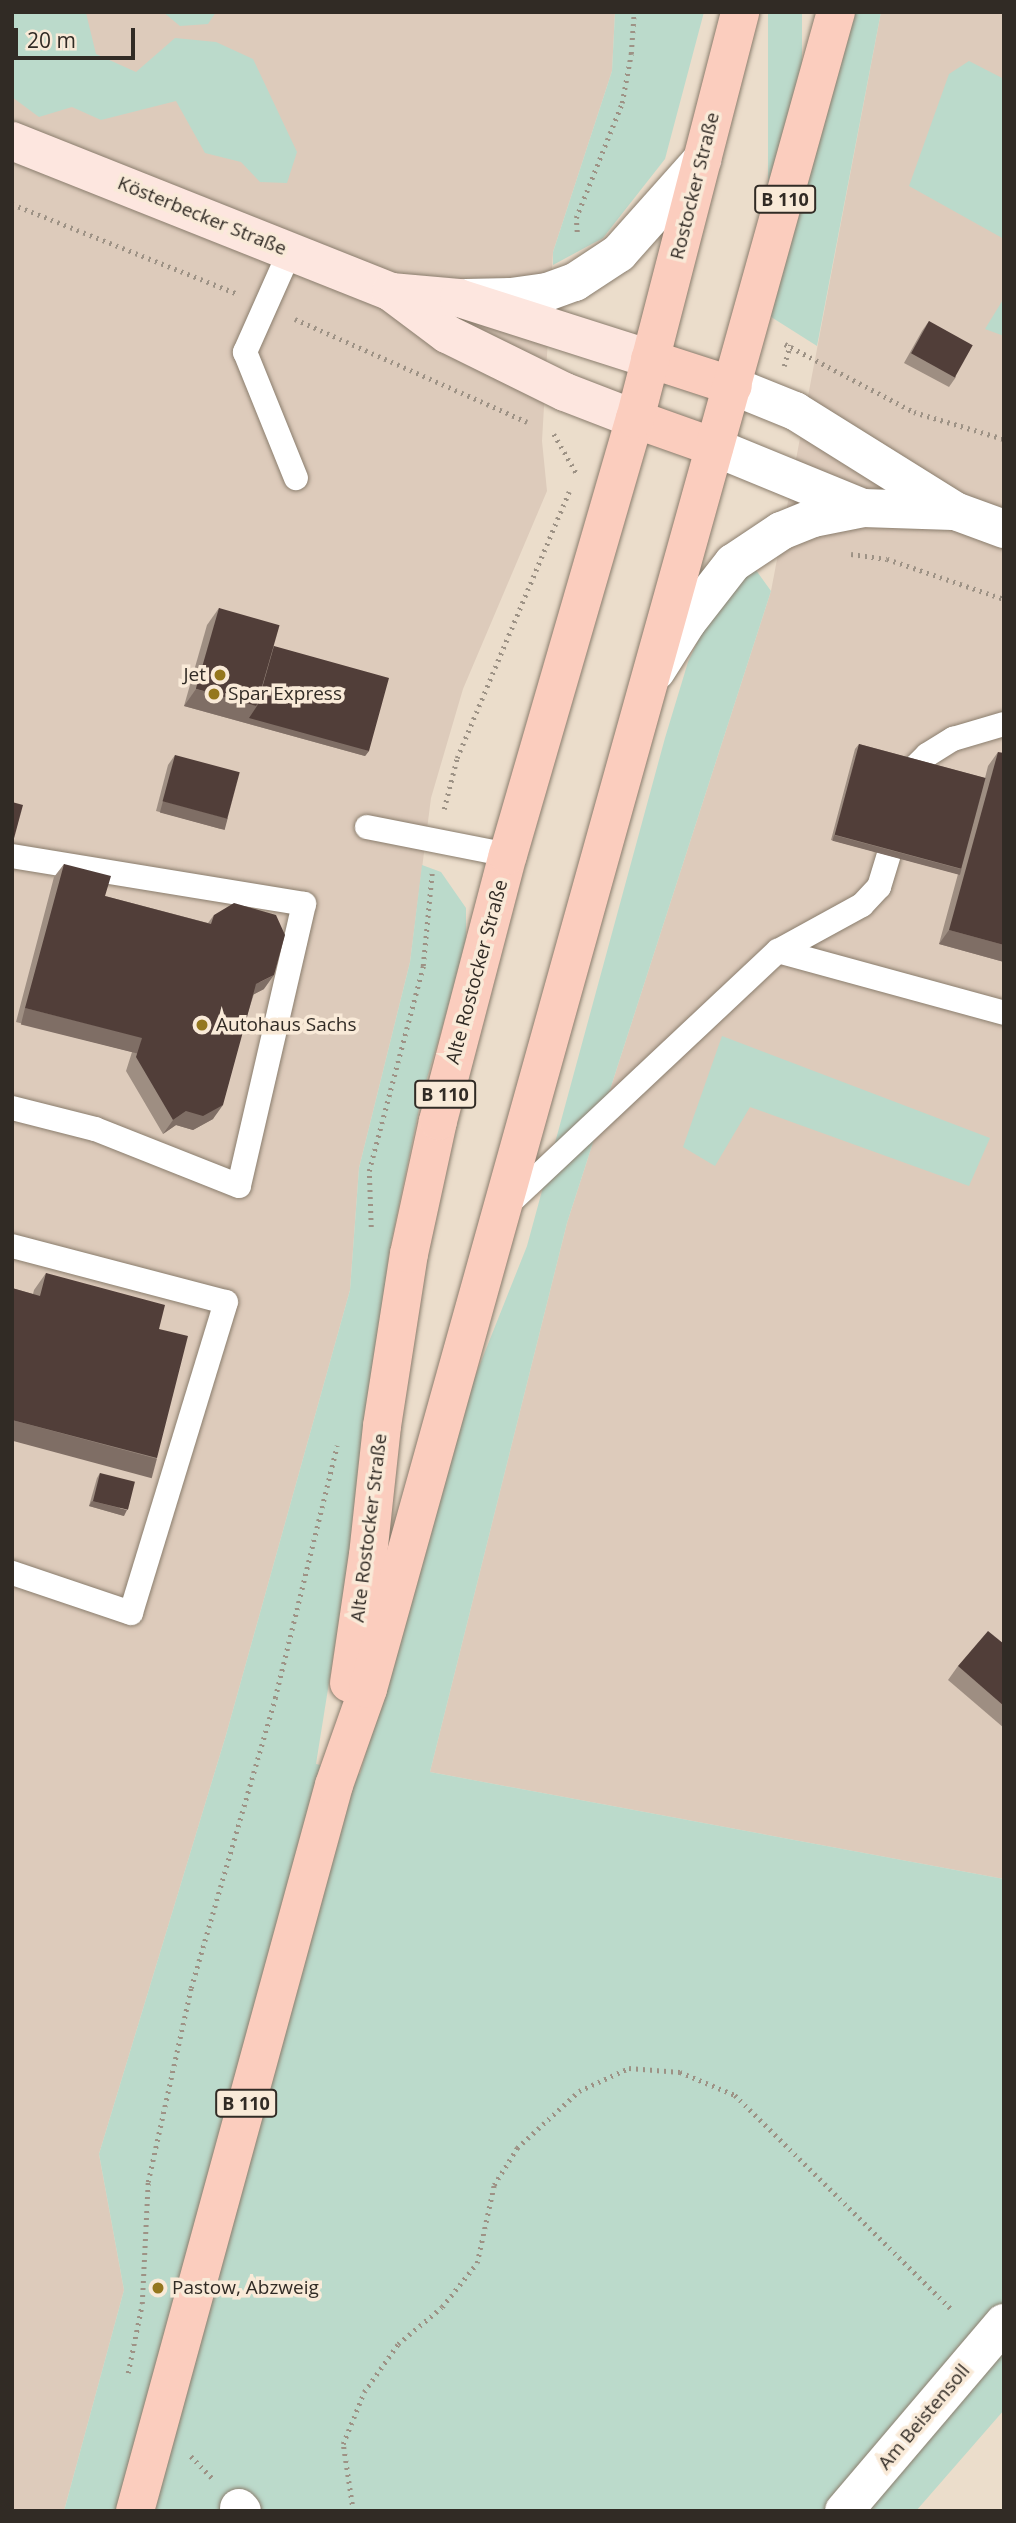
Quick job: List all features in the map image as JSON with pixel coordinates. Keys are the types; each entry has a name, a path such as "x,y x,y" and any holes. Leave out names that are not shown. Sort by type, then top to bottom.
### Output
{"main road":[{"name":"Rostocker Straße","path":"635,419 740,12"},
{"name":"B 110","path":"715,447 836,12"},
{"path":"650,359 733,386"},
{"path":"635,419 715,447"},
{"name":"Alte Rostocker Straße","path":"334,1785 368,1555 382,1426 409,1254 438,1121 508,855 635,419"},
{"name":"Alte Rostocker Straße","path":"135,2511 334,1785 369,1689 715,447"}],"street":[{"name":"Kösterbecker Straße","path":"12,141 391,292 447,334 565,392 635,419"},
{"name":"Kösterbecker Straße","path":"391,292 459,298 511,298 547,292 575,282 619,253 702,160"},
{"name":"Kösterbecker Straße","path":"459,298 650,359"},
{"path":"733,386 795,411 955,512 1004,529"},
{"path":"715,447 863,508"},
{"path":"647,685 687,622 733,563 782,531 814,518 863,508 955,512"},
{"name":"Am Beistensoll","path":"844,2511 1004,2323"}],"lane":[{"path":"289,251 245,352 296,478"},
{"path":"500,1212 778,951 846,916 879,887 916,766 953,739 1004,724"},
{"path":"367,827 508,855"},
{"path":"12,856 304,904 239,1185 95,1129 12,1108"},
{"path":"778,951 1004,1013"},
{"path":"12,1247 226,1302 131,1613 12,1573"}],"path":[{"path":"591,272 578,248 576,218 622,103 631,54 634,12"},
{"path":"790,345 914,412 1004,439"},
{"path":"372,1240 369,1171 423,966 436,840 457,758 576,474 558,435"},
{"path":"838,557 851,554 887,559 1004,599"},
{"path":"127,2381 142,2304 148,2182 185,2014 275,1698 338,1443"},
{"path":"353,2511 343,2444 363,2392 398,2344 442,2307 477,2263 494,2185 517,2148 579,2091 629,2068 680,2072 735,2095 953,2311"}],"shaded area":[{"path":"12,12 615,12 612,71 553,252 542,441 547,491 463,689 431,798 410,962 359,1168 350,1290 226,1735 99,2154 124,2290 64,2511 12,2511"},
{"path":"881,12 1004,12 1004,1879 430,1772 567,1223 771,591"}],"green space":[{"path":"12,12 86,13 96,54 136,72 175,38 216,42 253,59 297,152 287,183 260,182 241,162 205,153 176,101 101,120 72,107 39,117 12,97"},
{"path":"163,12 216,12 208,24 180,26"},
{"path":"615,12 704,12 665,159 603,238 553,265 553,252 612,71"},
{"path":"768,12 802,12 802,301 768,301"},
{"path":"850,12 881,12 817,346 768,315"},
{"path":"969,61 1004,79 1004,239 909,186 949,74"},
{"path":"1004,298 1004,336 985,329"},
{"path":"753,566 771,591 567,1223 430,1772 1004,1879 1004,2410 916,2511 64,2511 124,2290 99,2154 226,1735 350,1290 359,1168 410,962 422,865 441,872 466,908 466,948 422,1095 389,1253 359,1495 316,1764 360,1774 465,1402 527,1246 688,662 712,611"},
{"path":"722,1036 990,1138 969,1186 750,1107 715,1166 683,1147"}],"building":[{"path":"929,321 973,345 955,378 911,353"},
{"path":"219,608 280,625 256,706 196,689"},
{"path":"274,646 389,678 369,751 249,718 257,706"},
{"path":"859,744 986,778 961,869 835,835"},
{"path":"998,752 1004,753 1004,945 949,930"},
{"path":"175,755 240,772 227,819 163,801"},
{"path":"12,802 23,805 13,842 12,842"},
{"path":"64,864 111,876 105,896 211,924 214,915 234,903 276,915 285,935 274,975 256,984 223,1105 203,1116 186,1111 173,1120 136,1057 142,1038 25,1008"},
{"path":"46,1273 165,1305 159,1329 188,1336 157,1458 12,1420 12,1288 40,1296"},
{"path":"100,1473 135,1482 128,1510 93,1501"},
{"path":"988,1631 1004,1644 1004,1706 958,1666"}],"place":[{"name":"Jet","path":"220,675"},
{"name":"Spar Express","path":"214,694"},
{"name":"Autohaus Sachs","path":"202,1025"},
{"name":"Pastow, Abzweig","path":"158,2288"}]}
